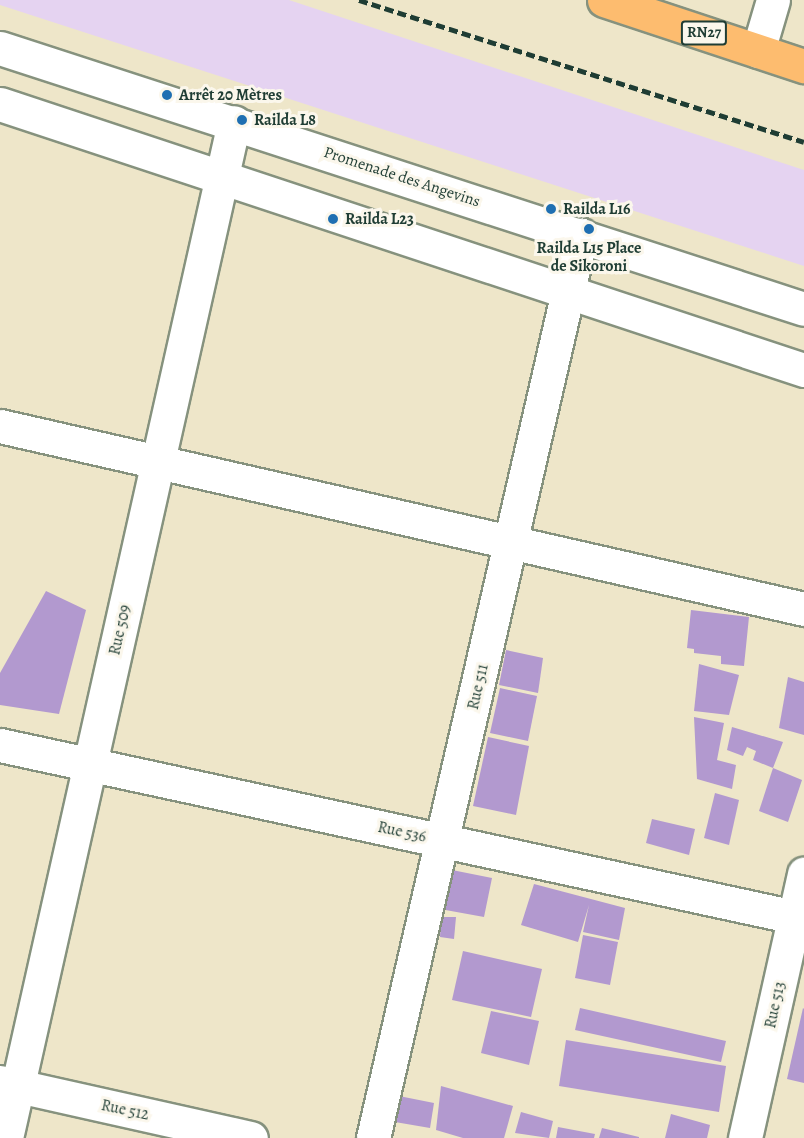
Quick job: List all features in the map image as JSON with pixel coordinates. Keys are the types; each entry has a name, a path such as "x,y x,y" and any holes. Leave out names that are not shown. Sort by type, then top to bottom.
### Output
{"main road":[{"name":"RN27","path":"604,0 659,9 758,51 804,66"}],"street":[{"path":"758,51 773,0"},
{"name":"Promenade des Angevins","path":"0,48 234,122 804,309"},
{"path":"0,104 571,291 804,370"},
{"name":"Rue 509","path":"6,1138 9,1084 90,764 234,122"},
{"name":"Rue 511","path":"373,1138 571,291 581,235"},
{"path":"0,426 804,609"},
{"name":"Rue 536","path":"0,744 799,918"},
{"name":"Rue 513","path":"746,1138 799,918 804,873"},
{"name":"Rue 512","path":"9,1084 251,1138"}],"shaded area":[{"path":"0,0 289,0 804,170 804,266 0,5"}],"building":[{"path":"46,591 86,610 59,714 0,705 0,673"},
{"path":"691,610 749,617 744,666 721,664 721,656 694,653 694,649 687,648"},
{"path":"506,650 543,658 538,693 499,685"},
{"path":"699,664 739,675 729,715 694,711"},
{"path":"788,677 804,682 804,735 779,728"},
{"path":"500,688 537,696 528,741 490,733"},
{"path":"694,717 724,723 717,760 736,765 732,789 697,779"},
{"path":"732,727 783,742 773,768 753,760 756,751 747,747 743,756 727,750"},
{"path":"488,737 529,746 516,815 473,806"},
{"path":"773,768 802,780 788,822 759,811"},
{"path":"715,793 739,800 729,845 704,838"},
{"path":"652,819 695,829 689,855 646,843"},
{"path":"447,869 492,878 484,917 440,909"},
{"path":"534,884 625,908 619,940 583,932 589,905 578,942 521,925"},
{"path":"441,917 456,917 454,939 440,937"},
{"path":"583,935 618,942 610,985 575,978"},
{"path":"463,951 542,969 531,1017 452,1000"},
{"path":"580,1008 726,1041 721,1062 575,1030"},
{"path":"804,1009 804,1083 787,1079"},
{"path":"491,1011 539,1021 529,1065 481,1053"},
{"path":"566,1040 726,1066 719,1112 559,1086"},
{"path":"441,1086 513,1106 504,1138 463,1138 436,1130"},
{"path":"399,1096 434,1103 430,1128 395,1122"},
{"path":"521,1112 553,1121 549,1138 515,1133"},
{"path":"671,1114 710,1125 707,1138 665,1138"},
{"path":"558,1127 595,1134 594,1138 556,1138"},
{"path":"602,1128 639,1137 639,1138 599,1138"}],"railway":[{"path":"359,0 804,142"}],"place":[{"name":"Arrêt 20 Mètres","path":"167,95"},
{"name":"Railda L8","path":"242,120"},
{"name":"Railda L16","path":"551,209"},
{"name":"Railda L23","path":"333,219"},
{"name":"Railda L15 Place de Sikoroni","path":"589,229"}]}
